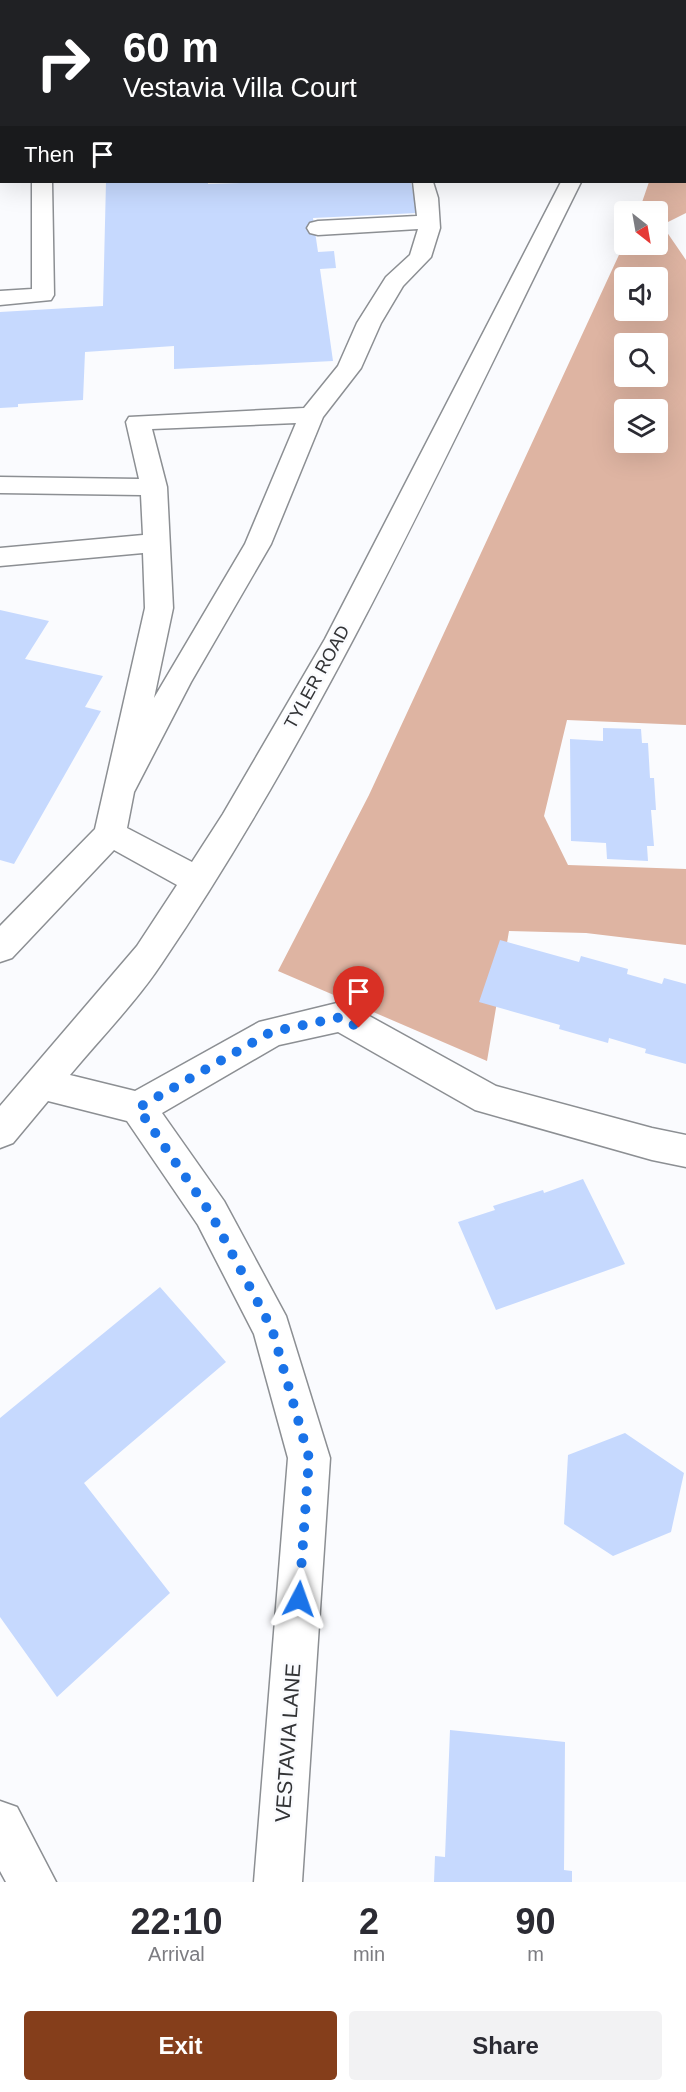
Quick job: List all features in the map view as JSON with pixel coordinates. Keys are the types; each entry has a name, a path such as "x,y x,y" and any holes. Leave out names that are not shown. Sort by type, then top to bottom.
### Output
{"street":[{"path":"0,298 43,295 42,183"},
{"path":"117,796 177,682 258,544 292,466 310,415 349,368 369,323 394,282 420,257 428,222 427,198 423,183"},
{"name":"TYLER ROAD","path":"0,1132 43,1084 149,956 234,823 339,639 570,183"},
{"path":"318,228 428,222"},
{"path":"5,937 110,834 159,608 154,487 138,422 310,415"},
{"path":"0,485 154,487"},
{"path":"0,557 156,543"},
{"path":"110,834 197,880"},
{"path":"43,1084 138,1108 271,1032 341,1017 488,1100 686,1151"},
{"name":"VESTAVIA LANE","path":"138,1108 211,1214 272,1329 309,1458 278,1882"},
{"path":"0,1824 32,1882"}],"shaded area":[{"path":"649,183 686,183 686,213 668,222 668,201 642,201"},
{"path":"668,234 686,260 686,725 567,720 544,816 568,865 686,869 686,945 586,933 509,931 487,1061 278,971 369,795 619,255 668,255"}],"building":[{"path":"106,183 411,183 417,213 313,218 318,252 334,251 336,268 320,269 333,361 174,369 174,346 85,352 83,400 18,404 18,407 0,408 0,312 103,306"},
{"path":"0,610 49,621 25,659 103,676 85,707 101,711 14,864 0,860"},
{"path":"603,728 641,729 642,743 648,743 650,778 654,778 656,810 651,810 654,846 647,846 648,861 607,859 606,843 571,841 570,739 603,741"},
{"path":"500,940 579,962 581,956 628,969 627,974 662,984 664,978 686,984 686,1064 645,1053 646,1049 609,1038 608,1043 559,1029 560,1025 479,1002"},
{"path":"583,1179 625,1264 496,1310 458,1222 495,1210 493,1206 543,1190 544,1193"},
{"path":"160,1287 226,1362 84,1483 170,1593 57,1697 0,1617 0,1418"},
{"path":"625,1433 684,1473 671,1532 613,1556 564,1524 568,1455"},
{"path":"450,1730 565,1742 564,1870 572,1871 572,1882 434,1882 435,1856 445,1857"}],"route":[{"path":"299,1599 309,1458 272,1329 211,1214 138,1108 271,1032 341,1017 359,1028"}]}
